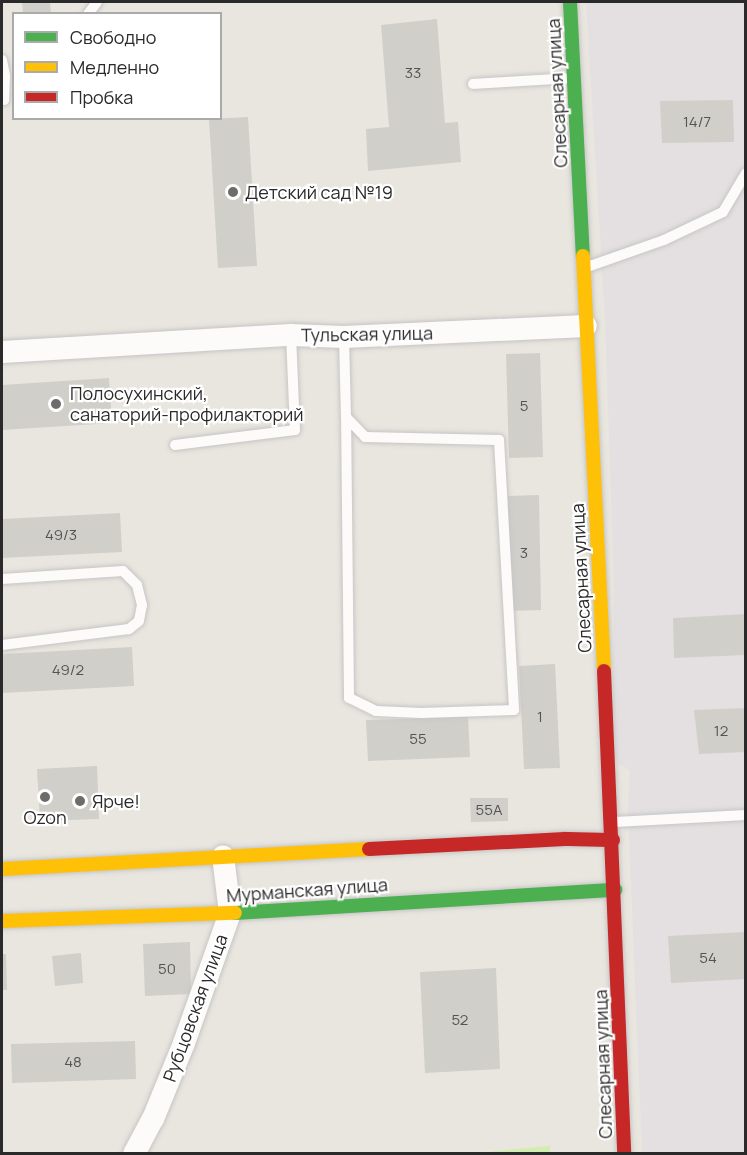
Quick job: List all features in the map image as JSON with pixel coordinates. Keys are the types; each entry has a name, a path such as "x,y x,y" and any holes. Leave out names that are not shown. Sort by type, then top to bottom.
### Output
{"main road":[{"name":"Слесарная улица","path":"570,2 613,840 624,1154"},
{"name":"Мурманская улица","path":"2,869 565,839 613,840"},
{"name":"Мурманская улица","path":"2,921 230,913 615,890"}],"street":[{"name":"Тульская улица","path":"291,334 344,337 586,326"},
{"path":"2,352 291,334"},
{"name":"Рубцовская улица","path":"134,1154 153,1119 171,1076 230,913 224,856"}],"lane":[{"path":"2,60 6,100"},
{"path":"473,84 574,78"},
{"path":"584,268 664,240 723,212 746,172"},
{"name":"Тульская улица","path":"175,445 295,430 291,334"},
{"path":"344,337 349,698 376,711 421,713 514,710 499,440 365,437 346,417"},
{"path":"2,579 123,571 137,585 142,605 139,621 129,629 2,645"},
{"path":"612,822 746,815"}],"shaded area":[{"path":"586,2 745,2 745,1153 642,1153 628,809 630,770 612,760 614,591 605,318"}],"green space":[{"path":"550,1146 550,1153 474,1153"}],"building":[{"path":"22,2 50,2 51,12 23,12"},
{"path":"437,19 445,123 458,122 461,162 368,171 366,129 389,127 381,25"},
{"path":"733,100 734,142 662,143 660,101"},
{"name":"Детский сад №19","path":"248,117 257,266 218,268 209,120"},
{"path":"540,353 543,457 509,458 506,354"},
{"name":"Полосухинский, санаторий-профилакторий","path":"109,378 112,423 2,430 2,385"},
{"path":"539,495 541,610 509,611 508,496"},
{"path":"120,513 122,552 2,558 2,519"},
{"path":"746,614 746,655 674,658 673,618"},
{"path":"132,647 134,686 2,693 2,654"},
{"path":"555,664 560,768 524,769 519,666"},
{"path":"746,708 746,752 699,754 694,710"},
{"path":"468,717 470,757 368,761 366,720"},
{"path":"97,766 99,819 40,821 37,769"},
{"path":"470,798 508,798 508,821 471,822"},
{"path":"746,932 746,979 671,983 668,936"},
{"path":"190,942 191,994 145,996 143,944"},
{"path":"81,953 83,983 55,986 52,956"},
{"path":"2,954 6,954 7,990 2,990"},
{"path":"496,968 500,1069 425,1073 420,972"},
{"path":"135,1041 136,1079 12,1083 11,1044"}],"traffic: fast":[{"path":"570,2 583,256"},
{"path":"235,913 615,890"}],"traffic: slow":[{"path":"583,256 604,671"},
{"path":"2,869 369,849"},
{"path":"2,921 235,913"}],"traffic: jam":[{"path":"604,671 624,1154"},
{"path":"369,849 565,839 613,840"}],"place":[{"name":"Детский сад №19","path":"233,192"},
{"name":"Полосухинский, санаторий-профилакторий","path":"56,404"},
{"name":"Ozon","path":"45,797"},
{"name":"Ярче!","path":"80,801"}]}
